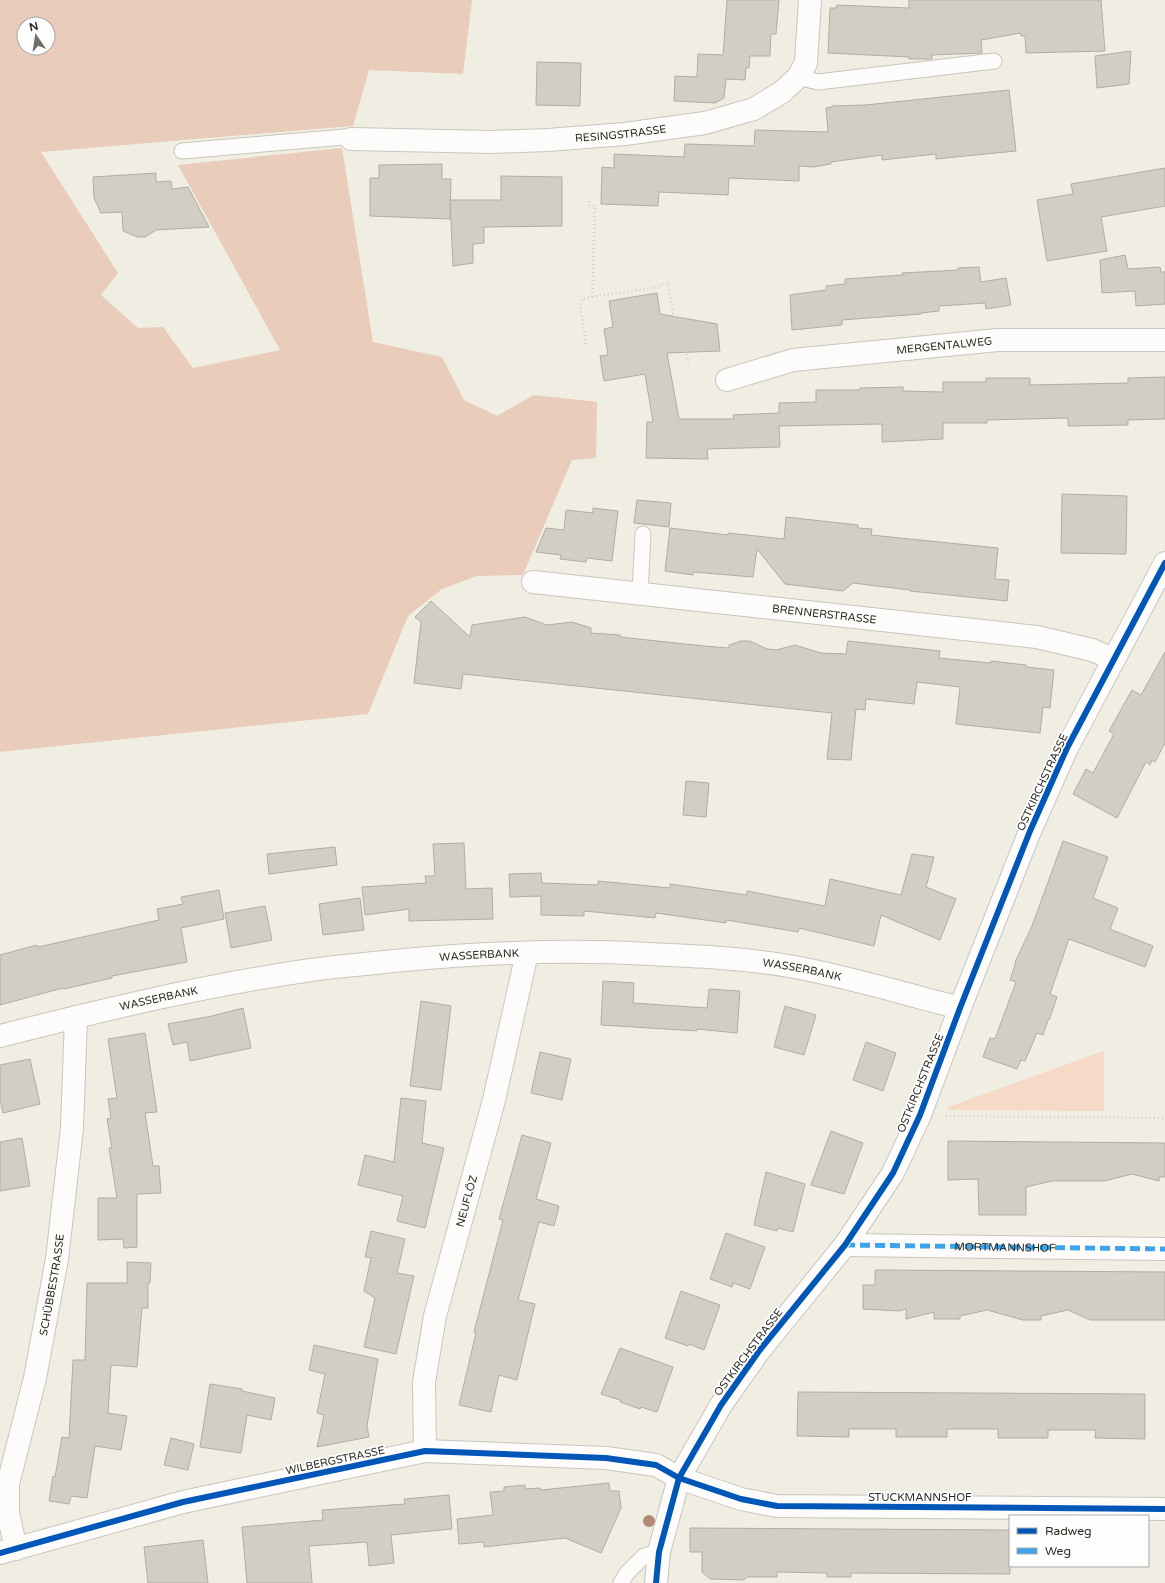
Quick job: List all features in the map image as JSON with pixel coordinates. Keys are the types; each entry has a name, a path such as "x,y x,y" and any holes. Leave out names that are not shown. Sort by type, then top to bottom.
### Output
{"street":[{"name":"RESINGSTRASSE","path":"351,139 492,142 548,140 640,132 705,122 754,108 782,92 798,77 806,63 810,0"},
{"name":"MERGENTALWEG","path":"727,380 793,360 998,340 1165,340"},
{"name":"OSTKIRCHSTRASSE","path":"656,1583 660,1552 678,1478 721,1405 759,1351 845,1245 893,1173 920,1115 960,1008 1030,831 1068,748 1113,659 1165,563"},
{"name":"BRENNERSTRASSE","path":"533,582 1037,637 1092,650 1113,659"},
{"name":"WASSERBANK","path":"0,1036 76,1016 241,982 313,970 457,955 603,951 722,957 790,966 856,981 960,1008"},
{"name":"NEUFLÖZ","path":"425,1451 424,1382 435,1316 494,1100 527,953"},
{"name":"SCHÜBBESTRASSE","path":"8,1551 8,1484 35,1378 57,1259 72,1128 76,1016"},
{"name":"MORTMANNSHOF","path":"845,1245 1165,1250"},
{"name":"WILBERGSTRASSE","path":"8,1551 183,1502 425,1451 606,1458 656,1465 678,1478"},
{"name":"STUCKMANNSHOF","path":"678,1478 741,1499 777,1506 1165,1509"}],"lane":[{"path":"798,77 818,82 994,61"},
{"path":"182,151 344,137 351,139"},
{"path":"640,593 643,534"},
{"path":"621,1583 627,1573 644,1556 660,1552"}],"path":[{"path":"589,198 589,205 595,206 592,297"},
{"path":"586,344 580,306 582,299 658,287 668,283 673,313 682,328 689,366"},
{"path":"920,1115 1165,1118"}],"shaded area":[{"path":"0,0 472,0 463,74 369,70 353,126 41,152 118,273 101,295 138,328 163,327 193,368 280,350 178,165 342,148 373,342 442,357 464,400 497,416 534,395 597,402 596,458 572,460 523,575 477,576 442,589 408,616 368,714 0,752"},
{"path":"1104,1051 1104,1111 947,1110 948,1107"}],"building":[{"path":"727,0 779,0 776,34 771,34 770,56 750,56 749,68 746,68 745,80 726,79 724,98 715,103 674,101 675,76 697,77 698,54 723,55"},
{"path":"909,0 1101,0 1105,51 1026,53 1025,36 1021,36 1021,33 981,40 982,53 932,55 932,59 909,59 909,57 828,53 830,8 836,8 837,5 909,8"},
{"path":"1131,51 1129,84 1097,88 1095,56"},
{"path":"537,62 581,63 580,106 536,105"},
{"path":"1009,90 1016,151 936,159 936,154 882,160 882,155 831,162 831,164 813,167 799,166 799,181 729,178 728,195 659,192 658,206 601,204 602,167 614,168 614,154 684,157 685,144 754,146 755,130 828,132 826,108 832,106 865,105"},
{"path":"442,164 442,179 451,179 450,219 370,216 370,178 379,178 379,165"},
{"path":"1165,168 1165,206 1101,217 1107,251 1047,261 1037,200 1073,194 1071,184"},
{"path":"156,173 156,182 171,181 172,189 188,187 209,227 156,230 145,237 137,237 123,231 122,212 101,213 94,198 93,177"},
{"path":"501,176 562,177 562,226 484,227 484,243 473,244 473,263 453,266 450,200 501,200"},
{"path":"1125,255 1128,269 1160,267 1161,272 1165,272 1165,304 1136,306 1135,291 1102,293 1100,260"},
{"path":"979,267 981,282 1006,278 1011,305 986,309 985,303 939,306 939,311 921,314 842,320 842,325 792,330 790,295 826,290 826,286 845,284 845,279"},
{"path":"657,293 660,314 717,324 720,351 667,353 679,419 734,419 733,415 779,413 779,403 816,402 816,390 860,390 860,388 903,387 903,391 943,392 943,382 986,382 986,378 1030,378 1030,385 1128,383 1128,378 1165,377 1165,419 1128,420 1128,425 1068,426 1068,418 987,420 987,423 943,423 943,439 882,442 882,424 779,426 780,447 707,449 708,459 646,458 647,422 653,422 645,374 604,381 600,356 608,355 604,329 613,327 609,301"},
{"path":"1062,494 1127,496 1126,554 1061,553"},
{"path":"637,500 671,503 669,527 634,523"},
{"path":"593,508 618,511 612,561 587,558 586,562 560,559 561,555 536,552 546,528 564,530 566,510 593,513"},
{"path":"786,517 858,525 858,528 872,529 871,535 998,548 995,579 1009,580 1007,601 910,591 853,583 843,591 785,584 757,549 753,577 693,572 693,575 665,571 670,528 728,535 728,533 784,539"},
{"path":"431,601 470,637 472,625 525,617 547,625 572,622 591,628 591,633 620,635 620,637 704,646 729,648 729,645 741,641 750,641 767,649 776,650 795,645 821,653 846,654 848,641 940,651 939,658 1026,665 1026,667 1054,670 1050,708 1043,707 1040,733 956,724 960,687 917,682 914,704 866,699 865,710 856,709 851,760 827,759 832,713 463,674 461,689 414,683 421,622 415,617"},
{"path":"1165,652 1165,743 1155,762 1152,760 1150,765 1146,762 1117,818 1073,794 1086,769 1093,773 1114,734 1109,731 1132,690 1141,695"},
{"path":"686,781 709,783 706,817 683,815"},
{"path":"1063,841 1108,857 1093,898 1118,908 1110,929 1153,946 1145,967 1069,939 1050,994 1057,997 1043,1035 1037,1033 1025,1061 1021,1060 1017,1069 983,1057 990,1038 995,1039 1016,982 1010,980 1015,962 1032,926"},
{"path":"464,843 466,889 492,888 493,919 409,921 409,909 365,915 362,887 426,883 425,876 435,876 433,844"},
{"path":"335,847 337,865 269,874 267,854"},
{"path":"912,854 934,857 926,887 956,899 940,940 881,915 874,946 799,928 798,932 726,920 726,923 656,913 655,918 584,911 584,916 541,915 541,896 510,897 509,874 541,873 542,883 598,885 598,881 670,888 670,884 747,895 747,891 825,906 830,879 901,895"},
{"path":"219,890 224,919 181,928 187,962 112,976 112,978 63,988 0,1005 0,955 37,945 38,947 159,920 157,909 183,904 181,897"},
{"path":"360,898 364,930 323,935 319,904"},
{"path":"265,906 272,940 231,948 225,913"},
{"path":"603,981 634,983 633,1003 707,1008 709,989 740,991 737,1033 697,1029 697,1031 601,1025"},
{"path":"421,1001 451,1006 441,1090 410,1086"},
{"path":"785,1006 816,1015 804,1055 774,1047"},
{"path":"243,1008 251,1048 190,1061 187,1042 173,1045 168,1024 212,1016"},
{"path":"145,1033 157,1112 145,1113 153,1166 159,1166 161,1193 137,1194 137,1247 124,1248 123,1239 98,1240 98,1198 117,1198 109,1148 112,1148 107,1119 111,1118 108,1099 117,1098 108,1039"},
{"path":"866,1042 896,1053 883,1091 853,1080"},
{"path":"540,1052 571,1059 562,1100 531,1093"},
{"path":"30,1059 40,1104 3,1113 0,1100 0,1065"},
{"path":"401,1098 426,1101 422,1143 444,1148 425,1228 397,1221 403,1196 358,1185 365,1155 394,1162"},
{"path":"831,1131 863,1143 844,1194 811,1185"},
{"path":"522,1135 551,1143 536,1199 559,1206 554,1226 539,1222 518,1300 535,1304 517,1380 499,1375 491,1412 459,1405 476,1333 474,1332 503,1220 499,1219"},
{"path":"22,1138 30,1186 0,1191 0,1142"},
{"path":"948,1141 1165,1143 1165,1177 1159,1177 1159,1181 1132,1174 1104,1181 1052,1181 1026,1187 1026,1215 979,1215 978,1179 948,1180"},
{"path":"766,1172 805,1184 793,1232 778,1228 777,1231 754,1225"},
{"path":"371,1231 405,1239 397,1273 414,1276 396,1354 364,1347 375,1298 364,1291 371,1258 365,1257"},
{"path":"726,1233 765,1247 750,1289 733,1283 732,1287 710,1279"},
{"path":"127,1262 151,1263 150,1283 148,1283 148,1308 142,1308 137,1367 111,1365 108,1413 127,1416 121,1450 95,1446 87,1498 71,1496 69,1504 49,1501 62,1437 69,1438 73,1360 85,1360 87,1283 127,1283"},
{"path":"875,1270 1165,1272 1165,1320 1090,1320 1068,1310 1041,1316 1041,1320 1023,1320 987,1310 960,1316 960,1319 934,1319 934,1312 906,1319 906,1309 899,1311 863,1309 863,1285 875,1285"},
{"path":"681,1291 720,1305 704,1350 689,1344 688,1346 665,1338"},
{"path":"314,1345 378,1359 367,1426 369,1437 317,1447 324,1415 317,1413 325,1374 309,1370"},
{"path":"620,1348 673,1367 657,1412 641,1407 640,1409 620,1402 620,1400 601,1394"},
{"path":"210,1384 242,1389 242,1391 275,1398 271,1420 247,1415 241,1453 200,1447"},
{"path":"798,1392 1145,1394 1145,1439 1095,1438 1096,1430 1048,1430 1048,1438 998,1438 998,1429 947,1429 947,1437 896,1437 896,1429 849,1429 849,1437 797,1436"},
{"path":"171,1438 194,1444 188,1470 164,1465"},
{"path":"609,1483 610,1491 619,1491 621,1508 601,1553 565,1538 484,1547 484,1542 459,1544 457,1519 493,1515 490,1492 504,1491 504,1487 525,1485 525,1489 540,1488 541,1490"},
{"path":"449,1495 452,1529 391,1535 394,1563 369,1566 367,1542 309,1546 312,1583 247,1583 242,1527 323,1520 322,1510 405,1504 404,1499"},
{"path":"690,1528 1009,1530 1010,1574 851,1573 851,1577 827,1577 827,1573 777,1572 777,1577 747,1577 744,1580 710,1579 702,1572 702,1552 690,1552"},
{"path":"203,1540 208,1583 148,1583 144,1547"}],"marked path":[{"path":"845,1245 1165,1249"}],"cycle path":[{"path":"656,1583 659,1552 679,1478 721,1405 759,1351 845,1245 893,1173 920,1115 960,1008 1030,831 1067,748 1165,563"},
{"path":"0,1553 183,1502 425,1451 606,1458 656,1465 679,1478 741,1499 777,1506 1165,1509"}]}
